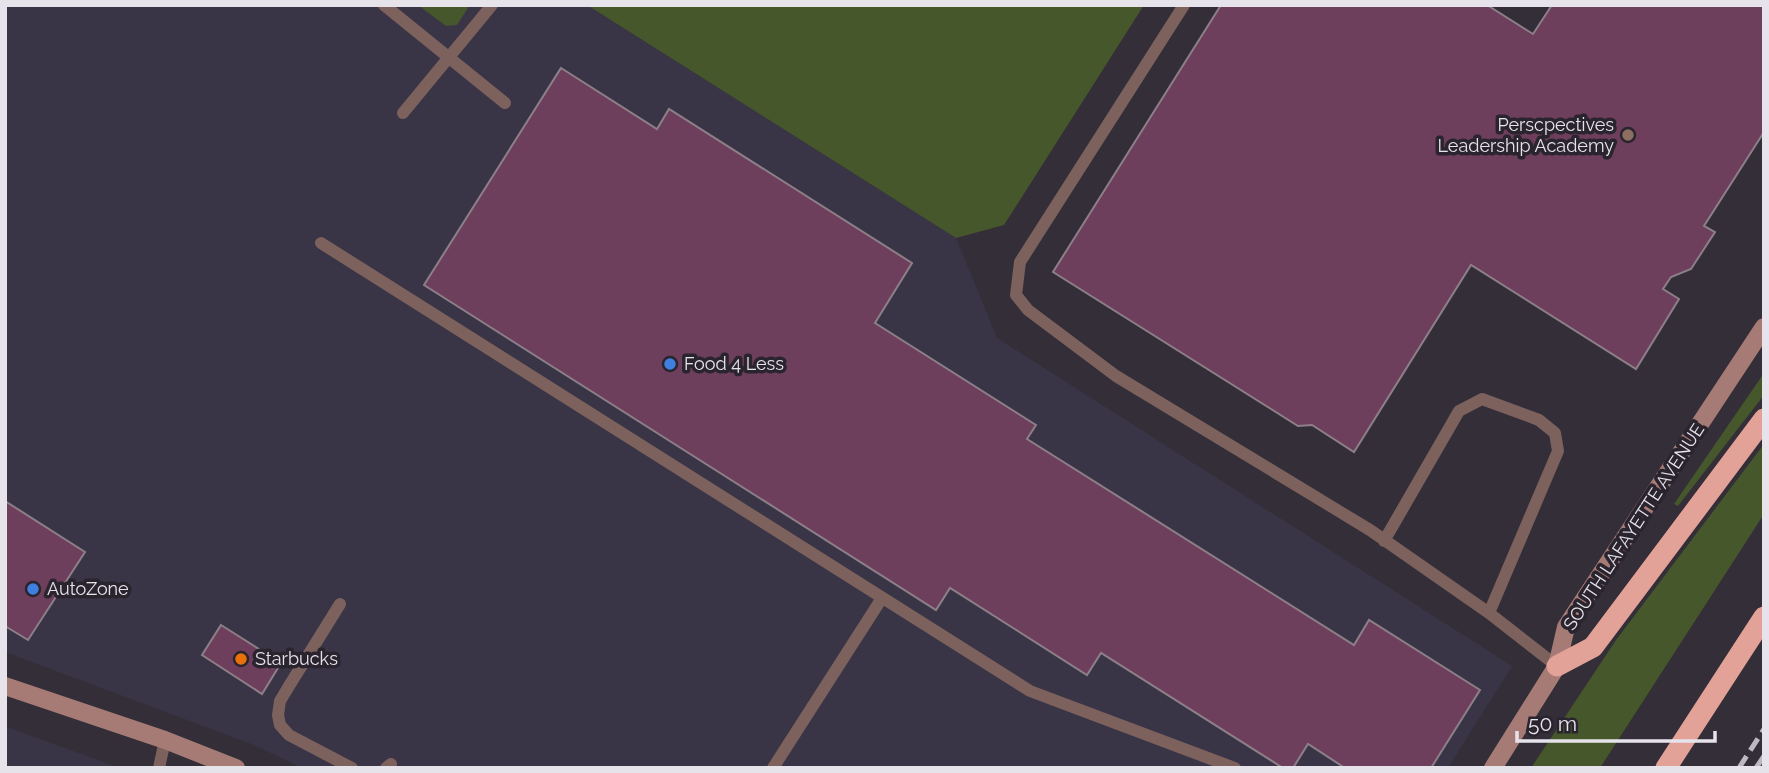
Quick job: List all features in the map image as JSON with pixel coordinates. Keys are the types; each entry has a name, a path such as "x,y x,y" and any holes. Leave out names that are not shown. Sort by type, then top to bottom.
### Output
{"highway":[{"path":"1557,666 1594,647 1764,419"},
{"path":"1666,768 1764,617"}],"main road":[{"name":"SOUTH LAFAYETTE AVENUE","path":"1493,768 1557,666 1566,627 1764,327"},
{"path":"5,686 164,740 236,768"}],"lane":[{"path":"384,5 505,103"},
{"path":"403,113 492,5"},
{"path":"1184,5 1020,262 1016,295 1028,310 1116,376 1384,541 1489,613 1557,666"},
{"path":"321,243 1030,691 1236,768"},
{"path":"1384,541 1459,411 1482,399 1539,420 1555,433 1558,452 1489,613"},
{"path":"774,768 882,598"},
{"path":"340,604 280,701 278,715 280,725 289,735 352,768"},
{"path":"159,768 164,740"}],"shaded area":[{"path":"5,5 587,5 956,238 997,338 1512,666 1448,768 302,768 254,745 5,652"},
{"path":"5,726 62,747 120,768 5,768"}],"green space":[{"path":"418,5 470,5 457,25 446,26"},
{"path":"587,5 1144,5 1004,225 956,238"},
{"path":"1764,373 1764,395 1678,506 1674,504"},
{"path":"1764,444 1764,514 1600,768 1531,768 1616,640"}],"building":[{"path":"1221,5 1487,5 1533,34 1552,5 1764,5 1764,132 1704,226 1715,232 1691,269 1671,277 1663,289 1679,299 1636,369 1471,265 1354,452 1312,425 1298,426 1053,272"},
{"path":"561,68 657,129 669,109 912,263 875,323 1036,425 1027,439 1354,645 1369,620 1480,690 1431,768 1345,768 1308,744 1293,768 1283,768 1101,653 1087,675 950,588 936,610 424,285"},
{"name":"AutoZone","path":"5,501 85,552 28,640 5,626"},
{"name":"Starbucks","path":"221,625 281,663 262,694 202,655"}],"railway":[{"path":"1739,768 1764,729"},
{"path":"1756,768 1764,756"}],"place":[{"name":"Perscpectives Leadership Academy","path":"1628,135"},
{"name":"Food 4 Less","path":"670,364"},
{"name":"AutoZone","path":"33,589"},
{"name":"Starbucks","path":"241,659"}]}
